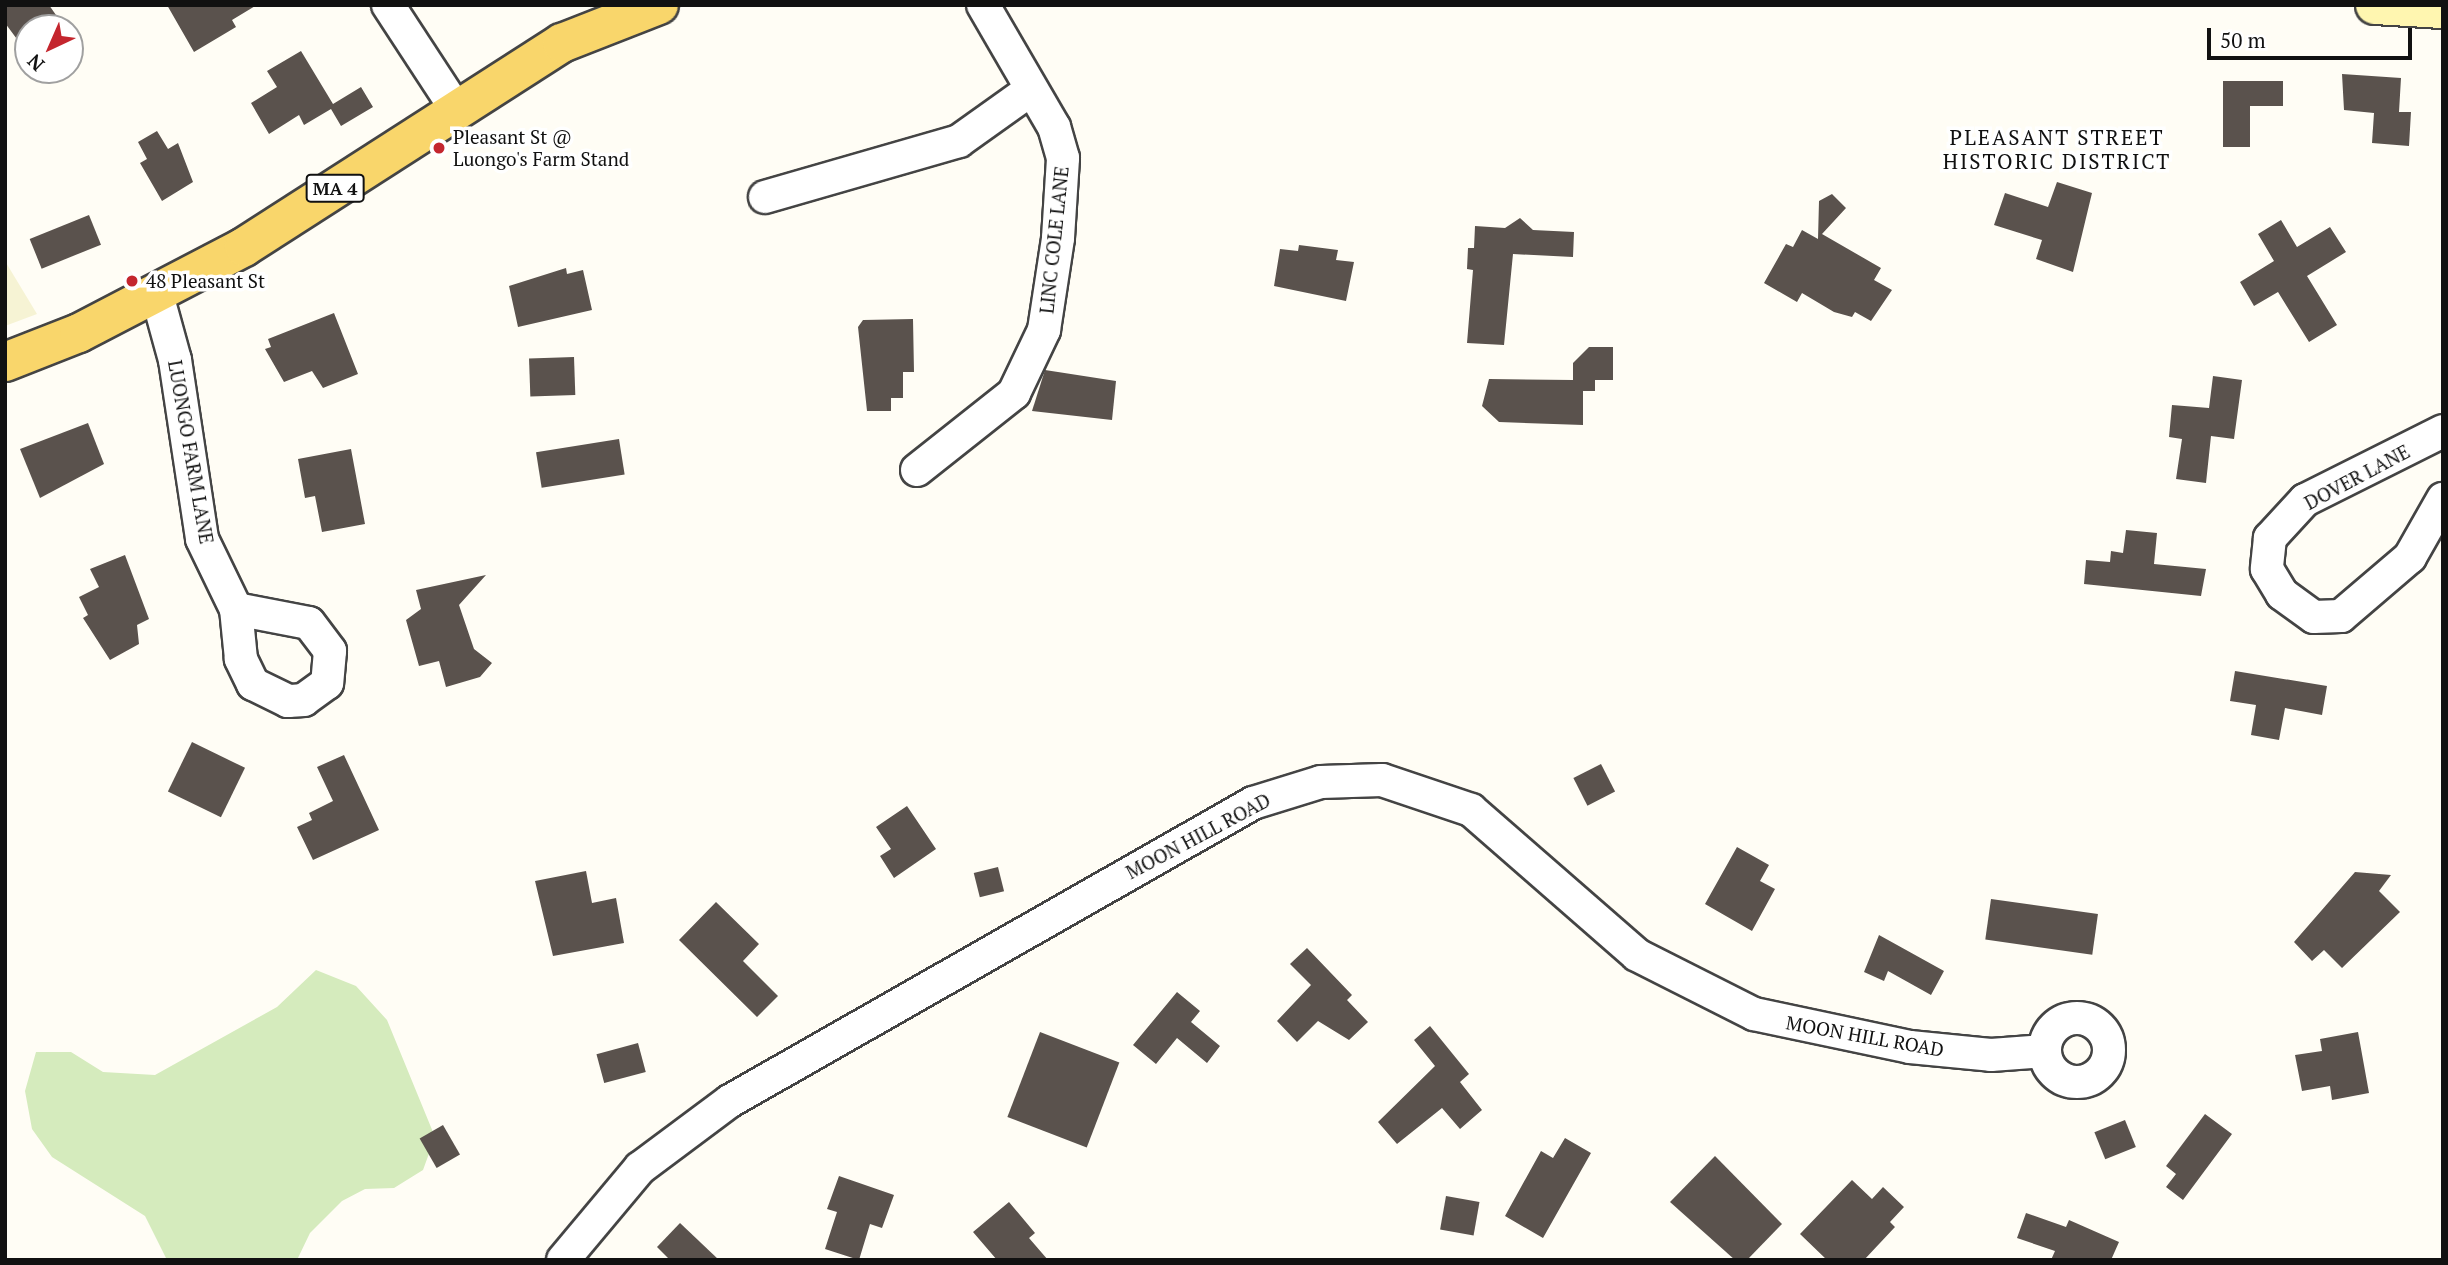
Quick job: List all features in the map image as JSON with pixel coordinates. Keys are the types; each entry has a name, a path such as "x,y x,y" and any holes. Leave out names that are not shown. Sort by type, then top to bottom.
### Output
{"main road":[{"name":"MA 4","path":"5,362 244,247 457,113 562,43 659,5"}],"street":[{"path":"388,5 457,113"},
{"name":"LINC COLE LANE","path":"917,470 1014,393 1044,330 1062,158 1054,127 1029,91 984,5"},
{"path":"2375,5 2443,9"},
{"path":"765,197 960,141 1029,91"},
{"name":"LUONGO FARM LANE","path":"156,291 175,360 202,539 236,609"},
{"name":"DOVER LANE","path":"2443,431 2305,500 2270,538 2267,569 2282,594 2314,617 2341,616 2410,557 2443,499"},
{"name":"MOON HILL ROAD","path":"563,1260 640,1168 730,1101 1253,803 1321,782 1401,784 1471,810 1637,955 1754,1014 1910,1047 1991,1055 2045,1051"}],"shaded area":[{"path":"5,261 37,314 5,326"}],"green space":[{"path":"316,970 356,986 387,1020 435,1137 423,1170 394,1188 365,1189 342,1201 310,1233 297,1260 167,1260 145,1216 52,1157 32,1129 25,1091 36,1052 71,1052 103,1072 155,1075 277,1007"}],"building":[{"path":"5,5 49,5 55,14 14,14 14,35 5,23"},
{"path":"167,5 257,5 232,20 236,27 194,52"},
{"path":"301,51 333,104 361,87 373,107 341,126 331,109 304,125 299,115 269,134 251,103 277,87 267,71"},
{"path":"2342,74 2401,78 2399,112 2411,112 2409,146 2372,143 2374,113 2344,110"},
{"path":"2223,81 2283,81 2283,106 2250,106 2250,147 2223,147"},
{"path":"157,131 168,149 178,143 193,182 162,201 140,163 147,159 138,142"},
{"path":"2057,182 2092,193 2073,272 2036,259 2042,240 1994,225 2005,193 2048,207"},
{"path":"1832,194 1846,208 1822,234 1881,268 1874,280 1892,290 1871,321 1855,312 1852,317 1834,312 1802,293 1797,302 1764,283 1786,244 1793,247 1802,230 1818,239 1819,201"},
{"path":"89,215 101,245 42,269 30,239"},
{"path":"1520,218 1533,230 1574,232 1573,257 1513,254 1504,345 1467,343 1473,270 1467,269 1468,248 1474,248 1475,226 1505,228"},
{"path":"2281,220 2297,247 2330,227 2346,252 2307,276 2337,325 2309,342 2278,292 2254,306 2240,282 2274,261 2258,234"},
{"path":"1299,245 1338,250 1336,260 1354,262 1346,301 1274,286 1280,249 1298,251"},
{"path":"566,268 567,274 583,270 592,310 518,327 509,286"},
{"path":"334,313 358,374 323,388 312,371 284,382 265,349 271,347 268,339"},
{"path":"913,319 914,372 903,372 903,398 891,398 891,411 867,411 858,327 863,320"},
{"path":"1589,347 1613,347 1613,380 1595,380 1595,391 1583,391 1583,425 1499,422 1482,406 1489,379 1573,380 1573,363"},
{"path":"574,357 575,395 530,397 529,359"},
{"path":"1045,370 1116,381 1112,420 1032,411"},
{"path":"2213,376 2242,380 2234,439 2211,436 2206,483 2176,479 2182,439 2169,437 2172,405 2209,408"},
{"path":"88,423 104,464 40,498 20,449"},
{"path":"619,439 625,475 542,488 536,452"},
{"path":"351,449 365,524 322,532 315,496 305,498 298,459"},
{"path":"2126,530 2157,533 2154,564 2206,569 2201,596 2084,584 2086,560 2110,562 2111,551 2123,553"},
{"path":"125,555 149,619 137,625 139,644 110,660 83,618 88,615 79,597 99,587 90,569"},
{"path":"486,575 459,605 474,649 492,663 480,677 446,687 439,661 419,666 406,620 421,609 416,590"},
{"path":"2235,671 2327,686 2322,715 2285,708 2279,740 2251,735 2256,705 2230,701"},
{"path":"192,742 245,768 221,817 168,791"},
{"path":"344,755 379,830 313,860 297,827 312,820 309,813 333,801 317,767"},
{"path":"1601,764 1615,792 1587,806 1573,778"},
{"path":"907,806 936,849 894,878 880,856 891,849 876,827"},
{"path":"1737,847 1769,865 1760,881 1775,889 1752,931 1705,904"},
{"path":"998,867 1004,891 980,897 974,873"},
{"path":"586,871 592,903 616,898 624,943 553,956 535,881"},
{"path":"2355,872 2391,875 2379,891 2400,912 2342,968 2324,950 2312,961 2294,942"},
{"path":"1991,899 2098,914 2092,955 1985,940"},
{"path":"716,902 759,944 743,961 778,996 757,1017 679,940"},
{"path":"1879,935 1944,971 1931,995 1888,971 1884,981 1864,972"},
{"path":"1307,948 1352,995 1347,1000 1368,1022 1349,1040 1318,1021 1297,1042 1277,1021 1311,985 1290,964"},
{"path":"1177,992 1200,1011 1191,1022 1220,1046 1207,1063 1177,1038 1156,1064 1133,1045"},
{"path":"1430,1026 1469,1074 1460,1082 1482,1110 1460,1129 1442,1108 1397,1144 1378,1122 1435,1066 1414,1040"},
{"path":"1040,1032 1119,1062 1087,1147 1007,1117"},
{"path":"2358,1032 2369,1093 2332,1100 2330,1086 2302,1091 2295,1055 2322,1051 2320,1039"},
{"path":"638,1043 646,1072 604,1083 596,1054"},
{"path":"2205,1114 2232,1134 2183,1200 2166,1187 2176,1174 2166,1166"},
{"path":"2125,1120 2136,1147 2105,1159 2094,1132"},
{"path":"443,1125 460,1154 437,1168 420,1138"},
{"path":"1565,1138 1591,1153 1543,1238 1505,1216 1541,1151 1553,1158"},
{"path":"1715,1156 1782,1224 1747,1260 1735,1260 1670,1202"},
{"path":"839,1176 894,1195 882,1228 870,1224 859,1260 825,1249 837,1212 827,1209"},
{"path":"1852,1180 1872,1199 1883,1187 1904,1207 1890,1222 1895,1227 1864,1260 1827,1260 1800,1234"},
{"path":"1446,1196 1479,1202 1474,1235 1440,1229"},
{"path":"1009,1202 1035,1233 1029,1238 1048,1260 997,1260 973,1232"},
{"path":"2026,1213 2066,1227 2069,1220 2119,1242 2111,1260 2051,1260 2055,1251 2017,1238"},
{"path":"680,1223 719,1260 670,1260 657,1247"}],"place":[{"name":"Pleasant St @ Luongo's Farm Stand","path":"439,148"},
{"name":"48 Pleasant St","path":"132,281"}],"district":[{"name":"PLEASANT STREET HISTORIC DISTRICT","path":"2057,149"}]}
